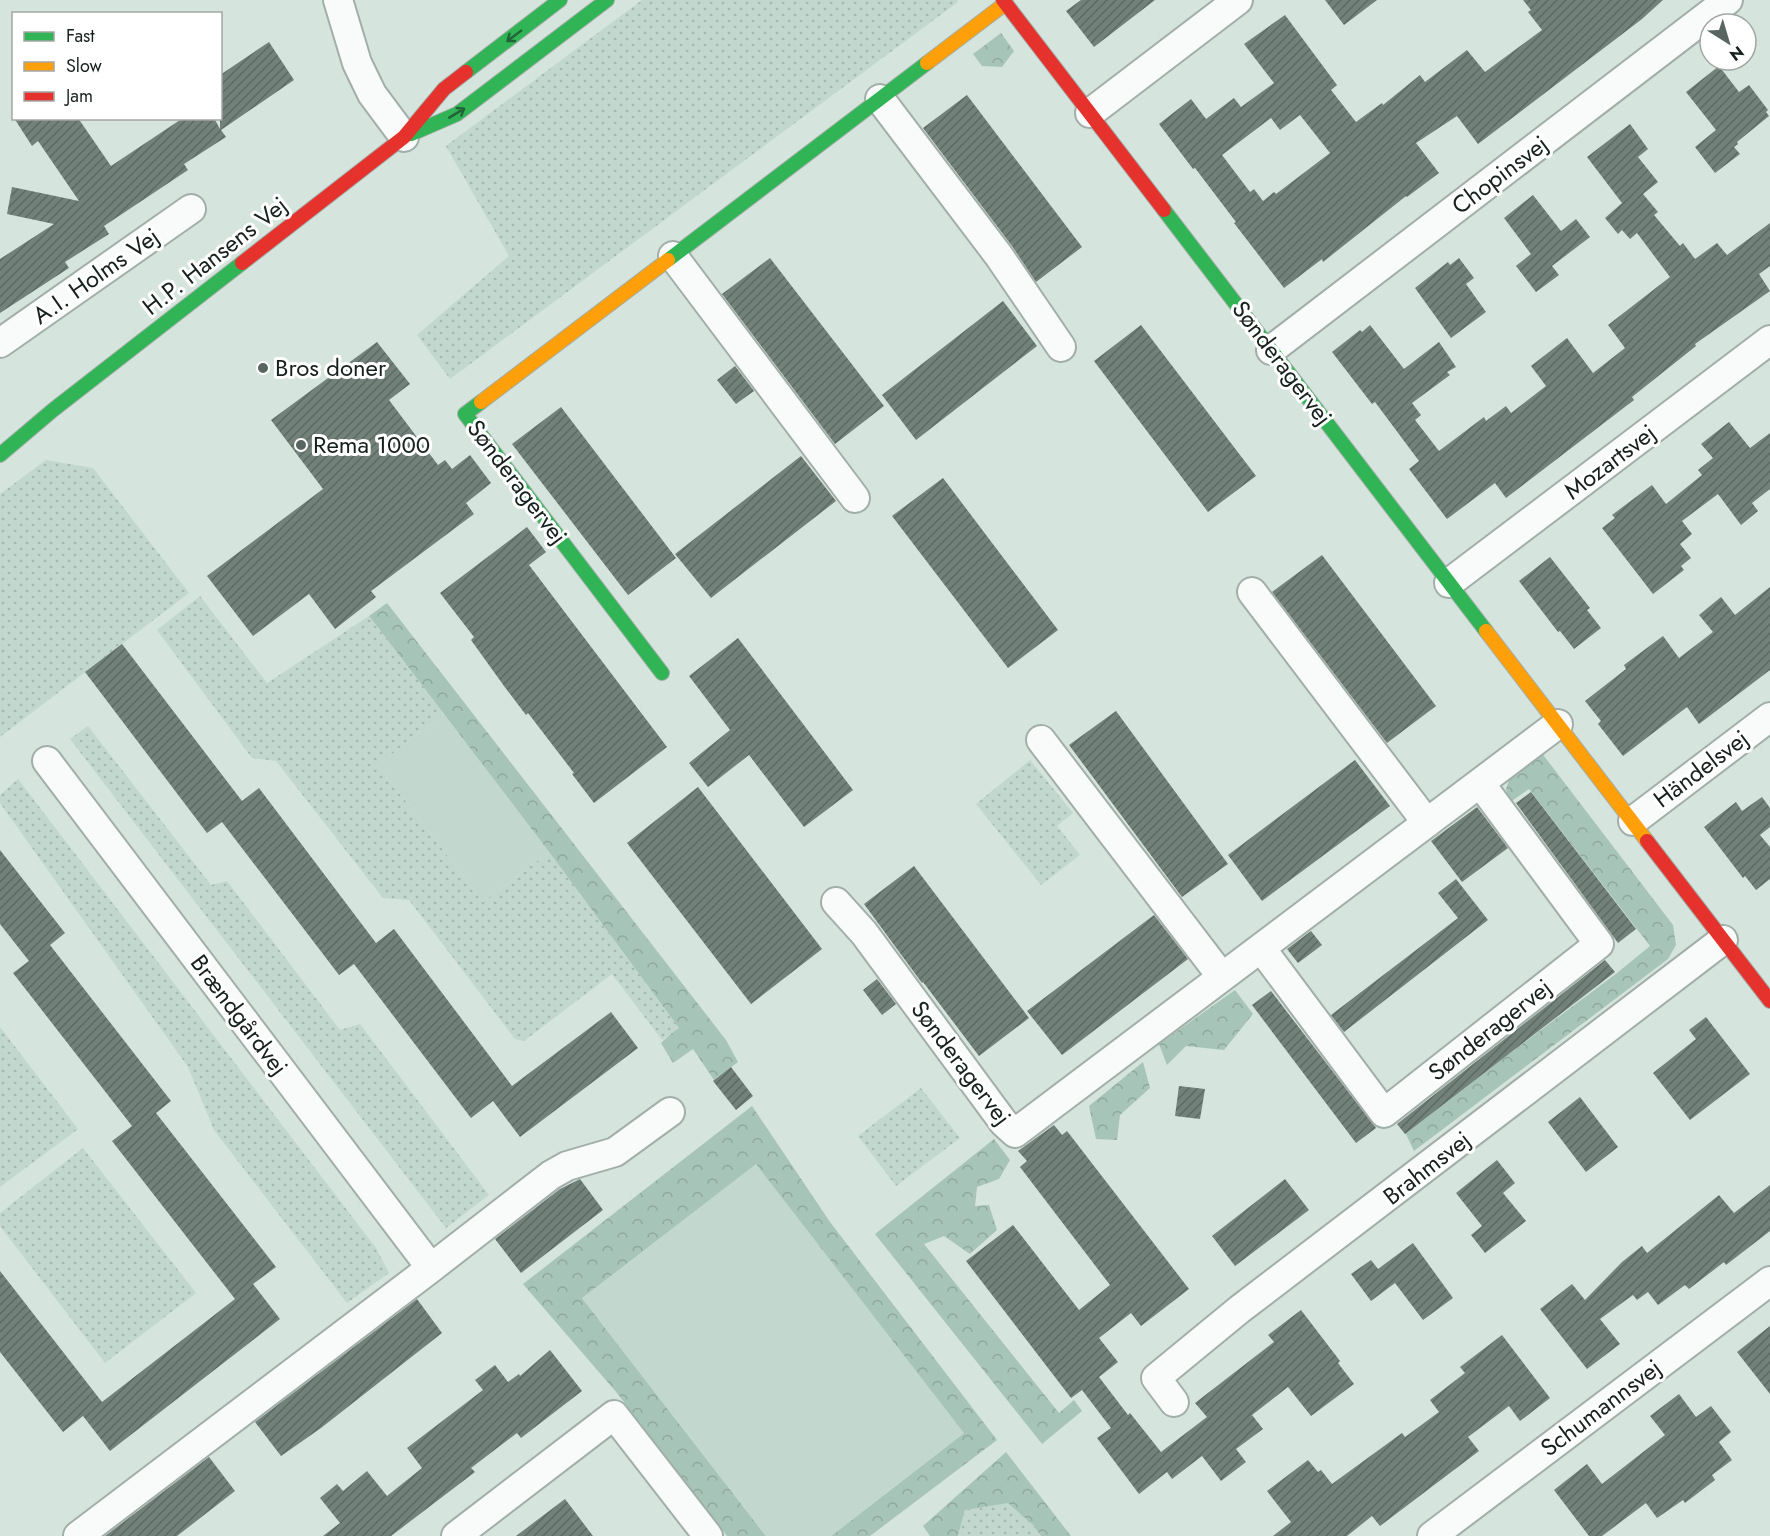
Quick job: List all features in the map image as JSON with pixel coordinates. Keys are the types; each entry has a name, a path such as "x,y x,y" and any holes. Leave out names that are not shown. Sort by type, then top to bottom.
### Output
{"street":[{"path":"338,0 357,63 372,94 404,137"},
{"name":"H.P. Hansens Vej","path":"0,455 53,410 404,137 444,89 560,0"},
{"name":"H.P. Hansens Vej","path":"404,137 457,114 607,0"},
{"path":"1090,113 1239,0"},
{"name":"Chopinsvej","path":"1271,350 1728,0"},
{"name":"Sønderagervej","path":"662,673 465,414 880,99 1005,1 1770,1001"},
{"path":"880,99 999,256 1061,346"},
{"name":"A.I. Holms Vej","path":"0,343 191,209"},
{"path":"673,256 855,498"},
{"name":"Mozartsvej","path":"1449,583 1770,340"},
{"name":"H.P. Hansens Vej","path":"0,443 53,410"},
{"path":"1252,592 1427,823"},
{"name":"Händelsvej","path":"1633,821 1770,717"},
{"name":"Sønderagervej","path":"836,902 864,933 1004,1123 1015,1133 1558,724"},
{"path":"1041,740 1222,977"},
{"name":"Brændgårdvej","path":"46,761 431,1268"},
{"name":"Sønderagervej","path":"1261,948 1384,1113 1599,944 1480,783"},
{"name":"Brahmsvej","path":"1174,1402 1156,1377 1240,1309 1723,940"},
{"path":"78,1536 550,1175 567,1166 615,1152 670,1112"},
{"name":"Schumannsvej","path":"1432,1536 1770,1281"},
{"path":"456,1536 614,1415 708,1536"}],"green space":[{"path":"642,0 957,0 958,2 450,379 417,335 509,256 446,146"},
{"path":"1001,33 1014,51 1002,67 982,66 973,54"},
{"path":"46,460 93,468 189,593 0,737 0,494"},
{"path":"200,596 267,683 369,616 444,714 378,765 483,902 549,852 679,1028 662,1040 612,974 524,1041 515,1039 409,900 383,898 276,761 252,758 157,630"},
{"path":"387,603 726,1040 738,1062 714,1080 693,1049 673,1063 661,1043 678,1027 549,852 369,616"},
{"path":"444,714 549,852 483,902 378,765"},
{"path":"88,726 211,885 227,881 340,1030 360,1024 489,1195 446,1228 70,739"},
{"path":"1541,752 1673,925 1676,945 1668,959 1414,1151 1405,1132 1650,946 1529,789 1509,803 1506,789 1511,775"},
{"path":"1030,760 1073,813 1057,826 1080,855 1041,885 976,804"},
{"path":"18,779 376,1248 389,1273 347,1303 214,1130 188,1067 0,803 0,795"},
{"path":"1235,990 1253,1014 1224,1050 1186,1046 1167,1065 1159,1044"},
{"path":"0,1027 78,1129 0,1187"},
{"path":"1143,1062 1150,1088 1120,1115 1117,1140 1096,1139 1089,1106"},
{"path":"921,1088 960,1138 896,1186 858,1136"},
{"path":"752,1106 830,1222 997,1440 870,1536 831,1536 964,1433 582,1298 766,1536 727,1536 617,1393 523,1284"},
{"path":"994,1139 1010,1160 999,1179 977,1187 975,1206 989,1205 997,1230 970,1254 944,1236 924,1244 1059,1413 1074,1400 1082,1411 1042,1444 875,1234"},
{"path":"83,1148 196,1293 105,1363 0,1226 0,1213"},
{"path":"756,1164 964,1433 831,1536 766,1536 582,1298"},
{"path":"1006,1452 1071,1536 1041,1536 1032,1524 965,1510 958,1536 930,1536 923,1526"},
{"path":"1008,1503 1032,1524 1041,1536 958,1536 965,1510"}],"building":[{"path":"1081,0 1155,0 1094,47 1066,11"},
{"path":"1325,0 1377,0 1344,25"},
{"path":"1523,0 1663,0 1642,19 1478,144 1457,116 1416,143 1439,173 1406,196 1323,262 1322,259 1284,288 1195,168 1193,169 1159,124 1191,99 1206,119 1234,98 1241,107 1274,83 1244,44 1285,15 1337,85 1331,90 1356,122 1382,103 1383,105 1420,75 1425,82 1467,50 1485,72 1542,30 1528,12 1531,10","holes":["1300,115 1330,153 1276,194 1274,192 1263,201 1254,189 1250,192 1222,155 1271,118 1280,130"]},
{"path":"269,42 294,80 221,130 226,137 184,164 188,170 104,226 109,234 65,262 69,268 0,313 0,259 54,224 7,214 12,187 79,201 38,141 32,146 15,120 79,120 111,166 180,120 215,120 220,129 222,74"},
{"path":"1711,72 1724,72 1739,92 1749,85 1768,110 1766,112 1769,116 1737,142 1738,144 1734,147 1740,154 1715,173 1695,147 1716,130 1686,92"},
{"path":"967,95 1082,247 1036,282 1012,246 923,128"},
{"path":"1630,124 1648,149 1638,157 1658,182 1643,194 1658,212 1654,215 1680,246 1683,243 1695,259 1717,243 1727,255 1770,223 1770,266 1759,274 1770,291 1695,344 1696,346 1632,397 1634,400 1506,498 1495,483 1447,519 1409,469 1419,461 1375,402 1372,404 1332,352 1370,325 1404,369 1439,342 1456,367 1447,372 1450,375 1412,403 1421,415 1415,420 1439,451 1484,417 1486,421 1506,406 1511,413 1546,386 1531,366 1567,338 1593,373 1625,348 1608,325 1670,277 1637,233 1630,239 1622,230 1618,234 1605,218 1622,203 1587,157"},
{"path":"1533,195 1561,231 1576,219 1590,237 1552,266 1559,275 1536,292 1516,266 1531,254 1504,218"},
{"path":"770,258 884,406 835,444 722,294"},
{"path":"1459,258 1474,278 1466,284 1486,312 1451,338 1415,288 1448,262 1450,265"},
{"path":"1003,301 1037,346 916,440 882,395"},
{"path":"1141,325 1256,476 1208,512 1094,361"},
{"path":"377,342 410,384 389,400 438,465 445,460 452,469 470,455 491,483 466,503 474,514 371,591 376,597 335,629 309,594 253,636 207,576 323,489 271,420"},
{"path":"735,366 754,391 736,404 717,380"},
{"path":"561,407 676,558 628,595 512,444"},
{"path":"1729,422 1750,448 1770,433 1770,489 1752,503 1758,511 1741,525 1718,494 1682,521 1692,534 1680,544 1691,558 1681,566 1684,570 1653,594 1602,528 1615,518 1612,515 1652,485 1666,504 1702,475 1698,470 1713,458 1701,444"},
{"path":"801,456 836,501 711,598 675,554"},
{"path":"943,478 1058,630 1008,668 892,516"},
{"path":"527,527 546,552 529,565 667,747 594,803 528,713 526,715 504,686 471,640 474,637 440,593"},
{"path":"1322,555 1436,706 1387,743 1272,592"},
{"path":"1550,557 1590,608 1587,610 1601,628 1574,649 1519,581"},
{"path":"1770,587 1770,670 1699,724 1687,707 1623,756 1598,724 1601,721 1585,701 1626,669 1624,665 1663,636 1679,658 1713,632 1699,615 1721,597 1735,615"},
{"path":"738,638 853,790 804,827 749,755 708,787 689,763 730,730 689,676"},
{"path":"122,644 242,801 259,788 376,943 394,929 512,1086 611,1012 638,1048 520,1137 493,1101 471,1118 354,964 339,975 222,822 207,833 85,672"},
{"path":"1116,711 1228,864 1182,897 1069,745"},
{"path":"1355,760 1390,806 1262,901 1228,855"},
{"path":"698,787 822,949 751,1004 627,843"},
{"path":"1531,792 1636,929 1618,943 1516,803"},
{"path":"1762,797 1770,808 1770,827 1760,835 1770,847 1770,879 1756,890 1745,876 1743,878 1704,827 1736,802 1742,811"},
{"path":"1477,807 1508,848 1462,882 1431,841"},
{"path":"0,850 65,933 50,945 171,1101 156,1113 276,1267 253,1284 280,1319 110,1451 83,1416 63,1432 0,1352 0,1271 102,1402 235,1299 112,1141 132,1126 13,973 29,961 0,924"},
{"path":"914,866 1029,1018 979,1056 864,904"},
{"path":"1456,879 1488,920 1344,1032 1331,1015 1458,918 1438,893"},
{"path":"1154,915 1188,959 1062,1055 1027,1011"},
{"path":"1311,931 1322,945 1298,963 1287,949"},
{"path":"1605,960 1615,972 1405,1134 1397,1124"},
{"path":"877,979 896,1004 882,1015 863,990"},
{"path":"1271,991 1376,1128 1356,1143 1252,1005"},
{"path":"1706,1017 1750,1074 1690,1120 1653,1073 1696,1039 1689,1030"},
{"path":"731,1067 753,1096 736,1110 713,1081"},
{"path":"1179,1086 1205,1089 1200,1119 1175,1116"},
{"path":"1580,1097 1618,1147 1586,1172 1548,1122"},
{"path":"1054,1125 1062,1135 1067,1131 1189,1289 1141,1326 1131,1313 1099,1338 1118,1362 1099,1377 1128,1415 1130,1413 1161,1452 1207,1417 1195,1403 1274,1342 1268,1335 1301,1310 1340,1361 1338,1363 1354,1384 1311,1416 1288,1387 1252,1415 1263,1429 1236,1449 1246,1462 1221,1481 1202,1456 1172,1479 1167,1472 1139,1494 1097,1438 1111,1428 1082,1390 1071,1398 966,1261 1013,1225 1079,1310 1110,1285 1020,1167 1027,1161 1018,1151"},
{"path":"1497,1160 1515,1183 1503,1193 1526,1221 1485,1253 1471,1235 1482,1226 1456,1193"},
{"path":"580,1179 603,1210 521,1273 495,1239 560,1189"},
{"path":"1285,1179 1309,1210 1235,1266 1212,1236"},
{"path":"1770,1185 1770,1231 1726,1265 1724,1262 1689,1289 1685,1285 1658,1305 1648,1292 1637,1300 1633,1295 1600,1319 1620,1344 1587,1369 1540,1309 1572,1284 1585,1300 1622,1262 1642,1246 1647,1253 1719,1195 1734,1213"},
{"path":"1413,1243 1453,1298 1423,1320 1395,1283 1371,1301 1351,1274 1371,1260 1378,1269"},
{"path":"417,1299 442,1333 321,1428 281,1456 255,1422"},
{"path":"1770,1326 1770,1394 1737,1352"},
{"path":"1502,1335 1550,1398 1520,1421 1509,1406 1468,1437 1479,1451 1380,1526 1372,1516 1347,1536 1273,1536 1291,1522 1267,1491 1308,1460 1318,1472 1321,1470 1332,1484 1402,1433 1405,1437 1439,1412 1430,1400 1465,1373 1460,1367"},
{"path":"550,1350 582,1391 521,1438 517,1433 471,1468 475,1472 391,1536 323,1536 340,1523 320,1498 337,1484 343,1491 367,1471 387,1496 422,1468 407,1448 483,1390 475,1380 495,1365 508,1382 519,1374 520,1376"},
{"path":"1679,1394 1696,1417 1711,1406 1731,1432 1719,1442 1732,1460 1712,1475 1715,1480 1685,1503 1683,1500 1657,1518 1646,1503 1602,1536 1589,1536 1554,1490 1587,1464 1602,1484 1665,1435 1650,1416"},
{"path":"209,1457 235,1491 177,1536 105,1536"},
{"path":"565,1499 593,1536 516,1536"}],"traffic: fast":[{"path":"466,72 560,0"},
{"path":"411,134 457,114 607,0"},
{"path":"668,260 927,63"},
{"path":"1164,210 1486,631"},
{"path":"0,455 53,410 242,263"},
{"path":"481,402 465,414 662,673"}],"traffic: slow":[{"path":"927,63 1006,3"},
{"path":"481,402 668,260"},
{"path":"1486,631 1647,841"}],"traffic: jam":[{"path":"1003,0 1164,210"},
{"path":"242,263 404,137 444,89 466,72"},
{"path":"1647,841 1770,1001"}],"place":[{"name":"Bros doner","path":"263,368"},
{"name":"Rema 1000","path":"301,445"}]}
